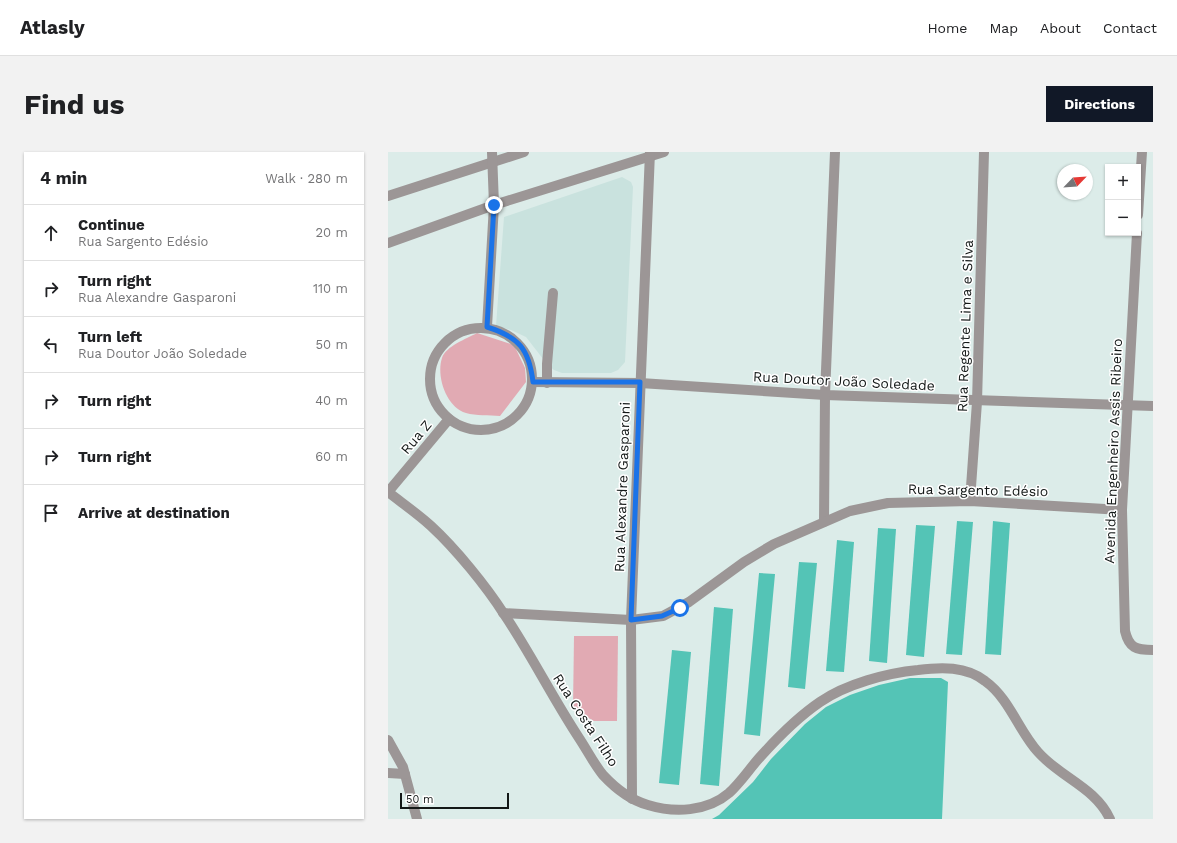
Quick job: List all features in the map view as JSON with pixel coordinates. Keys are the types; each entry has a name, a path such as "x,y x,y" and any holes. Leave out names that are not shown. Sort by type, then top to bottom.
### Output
{"street":[{"path":"388,196 492,157 524,152"},
{"path":"388,243 494,205 650,154 664,152"},
{"path":"824,522 825,396 835,152"},
{"name":"Rua Regente Lima e Silva","path":"970,501 977,402 984,152"},
{"path":"1139,200 1142,152"},
{"name":"Rua Alexandre Gasparoni","path":"632,799 631,620 650,154"},
{"path":"487,327 494,205 492,157"},
{"name":"Avenida Engenheiro Assis Ribeiro","path":"1137,236 1126,404 1122,510 1125,631 1128,642 1134,647 1153,650"},
{"path":"547,383 547,364 553,293"},
{"path":"487,327 506,333 521,346 530,363 533,382 528,400 518,416 502,426 484,430 466,428 449,419 437,404 430,385 430,372 434,359 440,348 450,338 461,331 487,327"},
{"name":"Rua Doutor João Soledade","path":"533,382 640,382 825,396 977,402 1126,404 1153,406"},
{"name":"Rua Z","path":"388,492 449,419"},
{"name":"Rua Costa Filho","path":"388,492 430,525 455,551 504,612 592,759 603,775 632,799 666,810 689,810 711,803 727,795 782,733 822,700 884,675 929,669 952,668 971,672 994,687 1002,696 1037,752 1060,774 1093,794 1103,806 1110,819"},
{"name":"Rua Sargento Edésio","path":"504,612 631,620 662,616 689,602 744,562 774,544 850,511 888,503 970,501 1122,510"},
{"path":"388,740 403,767 417,819"},
{"path":"388,773 405,774"}],"shaded area":[{"path":"622,177 631,182 633,187 625,362 618,370 611,373 562,373 554,370 547,364 526,337 511,330 496,326 504,217"},
{"path":"477,333 514,345 525,368 526,382 500,416 474,415 459,410 448,398 444,390 440,373 440,365 444,354 452,346"},
{"path":"574,636 618,636 617,721 594,721 573,709"}],"building":[{"path":"957,521 973,522 962,655 946,654"},
{"path":"993,521 1010,523 1001,655 985,654"},
{"path":"916,525 935,526 924,657 906,655"},
{"path":"878,528 896,529 887,663 869,661"},
{"path":"837,540 854,542 844,672 826,671"},
{"path":"799,562 817,563 805,689 788,687"},
{"path":"759,573 775,574 760,736 744,734"},
{"path":"714,607 733,609 719,786 700,784"},
{"path":"672,650 691,652 679,785 659,783"},
{"path":"910,678 941,678 948,682 942,819 712,819 719,815 753,782 771,759 805,724 826,707 850,695 879,685"}],"route":[{"path":"494,205 487,327 506,333 521,346 530,363 533,382 573,384 640,382 631,620 662,616 680,608"}]}
